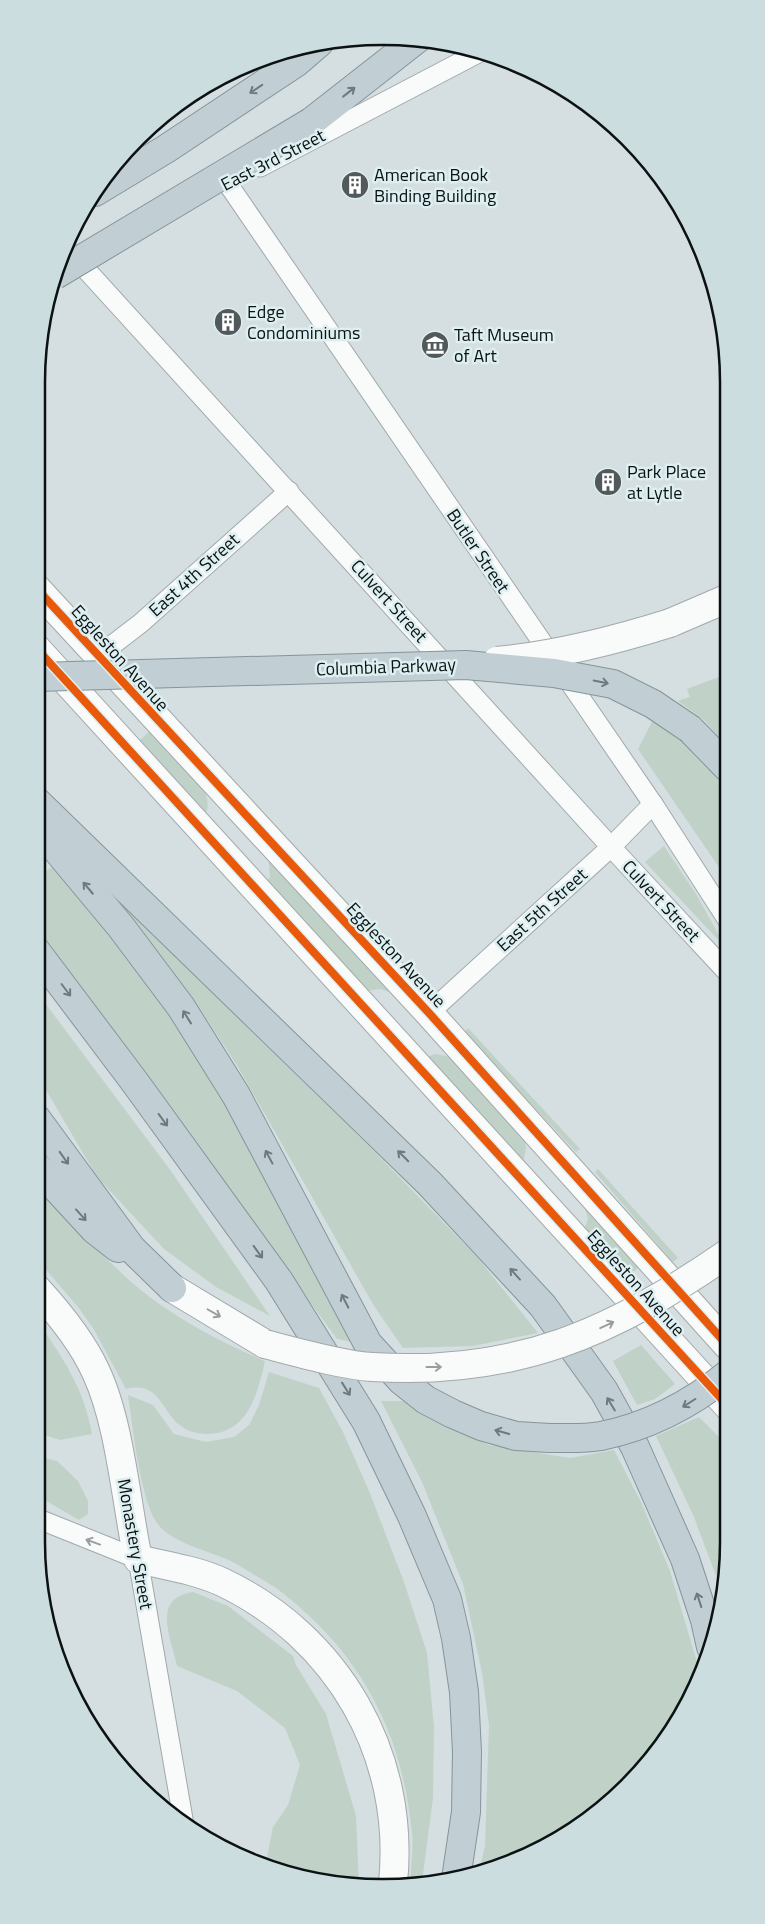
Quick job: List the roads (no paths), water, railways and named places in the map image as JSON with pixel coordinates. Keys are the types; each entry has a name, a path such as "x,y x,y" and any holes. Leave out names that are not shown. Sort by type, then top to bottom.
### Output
{"highway":[{"path":"65,269 311,122 407,46"},
{"path":"111,182 174,144 307,54"},
{"path":"466,665 554,673 613,684 653,704 690,728 720,760"},
{"name":"Columbia Parkway","path":"45,677 466,665"},
{"path":"45,810 424,1177 543,1306 604,1391 635,1447 685,1559 707,1631"},
{"path":"45,836 121,927 186,1015 236,1095 368,1344 402,1381 426,1400 481,1426 516,1436 550,1438 599,1436 640,1426 675,1412 705,1393 720,1381"},
{"path":"45,963 134,1081 279,1281 366,1421 412,1516 447,1599 456,1638 464,1692 468,1752 466,1812 457,1870"},
{"path":"45,1130 132,1249 172,1288"},
{"path":"45,1176 94,1230 172,1288"}],"main road":[{"name":"Eggleston Avenue","path":"45,598 429,1013 720,1337"},
{"name":"Columbia Parkway","path":"466,665 541,656 602,644 670,623 720,602"},
{"name":"Eggleston Avenue","path":"45,658 720,1397"},
{"path":"172,1288 265,1344 371,1367 445,1367 495,1361 540,1352 583,1336 623,1318 692,1278 720,1259"},
{"name":"Monastery Street","path":"45,1298 60,1315 96,1372 116,1439 138,1558"},
{"path":"138,1558 202,1574 252,1598 304,1638 343,1684 373,1737 385,1775 393,1836 392,1879"}],"street":[{"name":"East 3rd Street","path":"71,253 228,184 470,57"},
{"name":"Butler Street","path":"228,184 652,804 720,908"},
{"name":"Culvert Street","path":"69,258 288,491 720,964"},
{"name":"East 4th Street","path":"98,656 141,622 288,491"},
{"name":"East 5th Street","path":"429,1013 611,847 652,804"},
{"path":"45,1522 138,1558"},
{"name":"Monastery Street","path":"138,1558 181,1812"}],"place":[{"name":"American Book Binding Building","path":"355,185"},
{"name":"Edge Condominiums","path":"228,322"},
{"name":"Taft Museum of Art","path":"435,345"},
{"name":"Park Place at Lytle","path":"608,482"}]}
